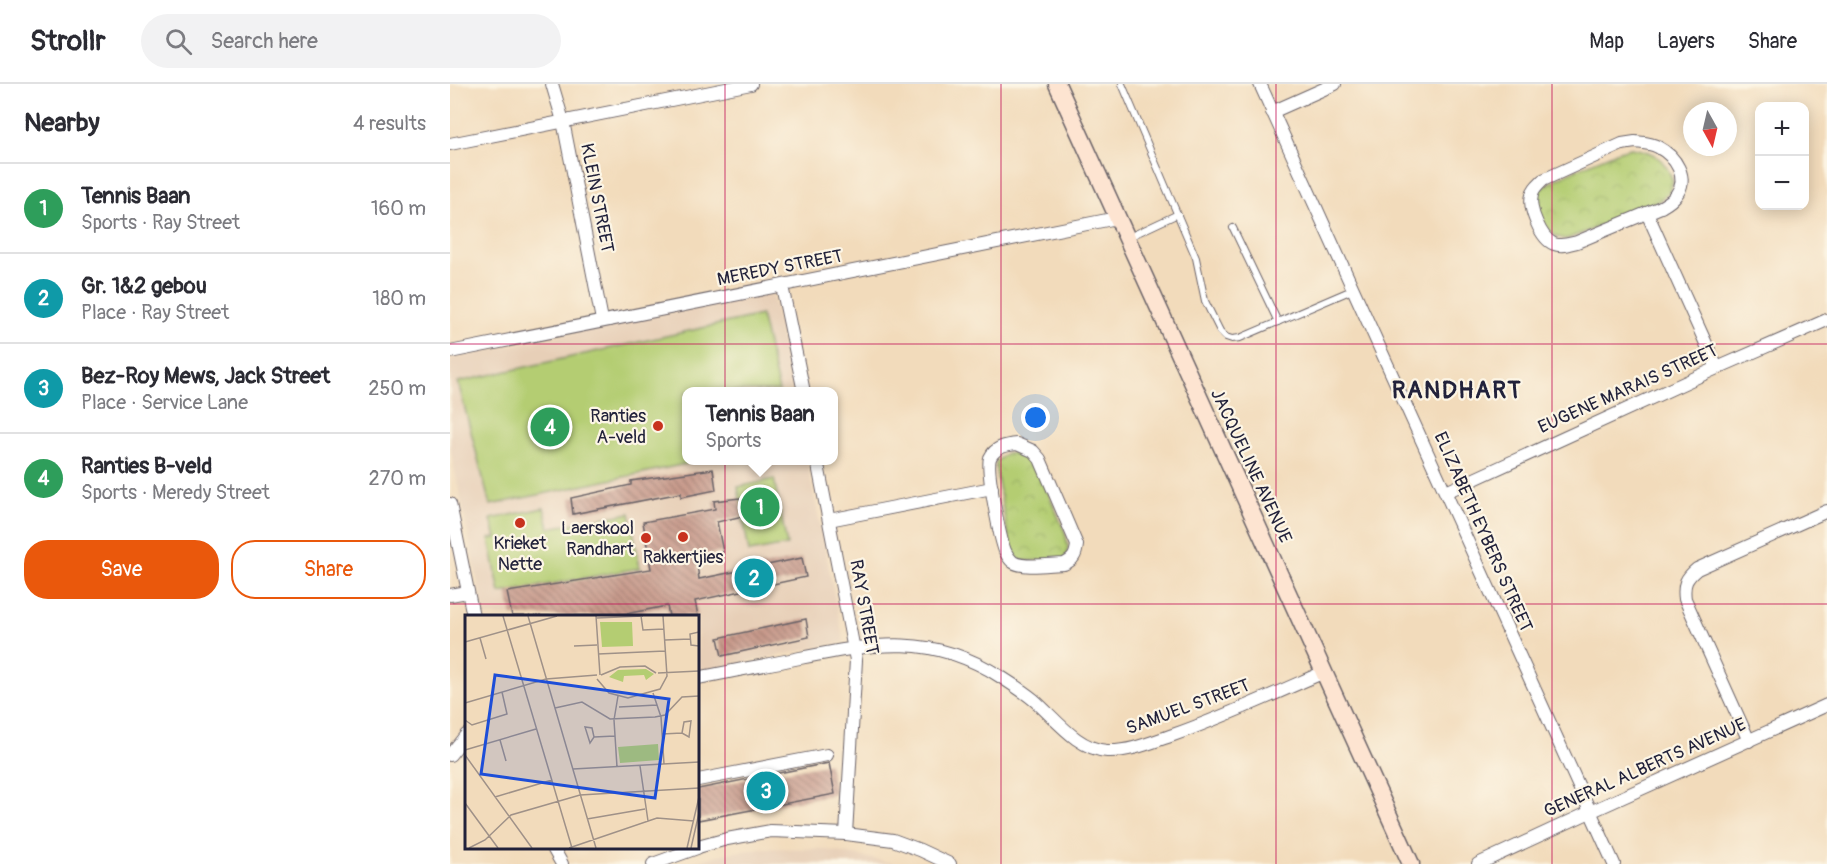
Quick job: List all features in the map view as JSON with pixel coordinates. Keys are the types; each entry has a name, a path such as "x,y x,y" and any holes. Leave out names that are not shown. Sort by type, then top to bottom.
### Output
{"street":[{"name":"KLEIN STREET","path":"552,84 563,121 602,320"},
{"path":"450,144 751,84"},
{"name":"JACQUELINE AVENUE","path":"1057,84 1411,864"},
{"name":"ELIZABETH EYBERS STREET","path":"1260,84 1614,864"},
{"path":"1272,112 1335,84"},
{"path":"1635,141 1649,143 1669,154 1679,168 1682,177 1677,195 1671,201 1647,213 1577,242 1566,245 1555,244 1546,239 1540,230 1531,207 1532,192 1543,180 1622,144 1635,141"},
{"path":"1647,213 1718,368"},
{"name":"MEREDY STREET","path":"450,352 1117,218"},
{"path":"782,286 803,387"},
{"name":"EUGENE MARAIS STREET","path":"1446,492 1827,320"},
{"path":"1017,444 1034,451 1045,468 1075,537 1077,545 1074,558 1064,564 1014,563 1005,552 992,488 989,463 995,451 1007,445 1017,444"},
{"name":"RAY STREET","path":"818,465 855,647 856,678 846,834"},
{"path":"829,520 992,488"},
{"path":"450,504 473,615"},
{"path":"1749,741 1685,599 1684,583 1688,576 1697,569 1827,511"},
{"path":"450,595 468,592"},
{"name":"SAMUEL STREET","path":"699,678 855,647 889,644 919,646 945,651 975,662 1001,676 1034,700 1083,744 1094,749 1120,751 1216,720 1324,672"},
{"name":"GENERAL ALBERTS AVENUE","path":"1478,864 1827,705"},
{"path":"450,755 465,736"},
{"path":"699,780 827,755"},
{"path":"699,846 727,838 771,831 846,834 893,840 950,864"},
{"path":"554,849 562,864"},
{"path":"652,864 692,849"}],"lane":[{"path":"1122,84 1196,258 1205,302 1220,332 1232,339 1240,338 1352,290"},
{"path":"1126,238 1178,214"},
{"path":"1233,228 1278,322"}],"shaded area":[{"name":"Laerskool Randhart","path":"772,292 792,387 682,387 682,465 808,465 844,642 699,672 699,615 485,615 450,446 450,358"},
{"path":"761,848 822,849 899,864 688,864 723,854"}],"green space":[{"path":"1631,148 1653,154 1663,162 1673,182 1669,192 1660,200 1624,217 1567,239 1552,233 1535,204 1536,194 1541,188 1562,176"},
{"path":"761,315 778,387 682,387 682,465 490,505 458,382"},
{"path":"1006,453 1026,454 1040,474 1065,532 1068,546 1067,555 1062,560 1021,561 1014,555 1009,541 996,462"},
{"path":"774,479 787,545 749,552 738,487"},
{"path":"544,508 549,528 630,513 640,568 500,593 489,539 496,538 491,519"}],"building":[{"path":"713,469 716,490 681,497 681,493 573,514 571,498 631,485 631,481"},
{"path":"740,498 743,516 717,522 723,552 696,556 699,579 802,558 806,577 695,601 698,615 669,615 667,606 620,615 512,615 507,592 651,569 643,522 715,509 714,501"},
{"path":"806,619 809,637 722,656 718,638"},
{"path":"829,763 835,794 699,820 699,789"}],"place":[{"name":"Ranties A-veld","path":"658,426"},
{"name":"Ranties B-veld","path":"550,427"},
{"name":"Tennis Baan","path":"760,507"},
{"name":"Krieket Nette","path":"520,523"},
{"name":"Rakkertjies","path":"683,537"},
{"name":"Laerskool Randhart","path":"646,538"},
{"name":"Gr. 1&2 gebou","path":"754,578"},
{"name":"Bez-Roy Mews, Jack Street","path":"766,791"}],"district":[{"name":"RANDHART","path":"1457,390"}]}
